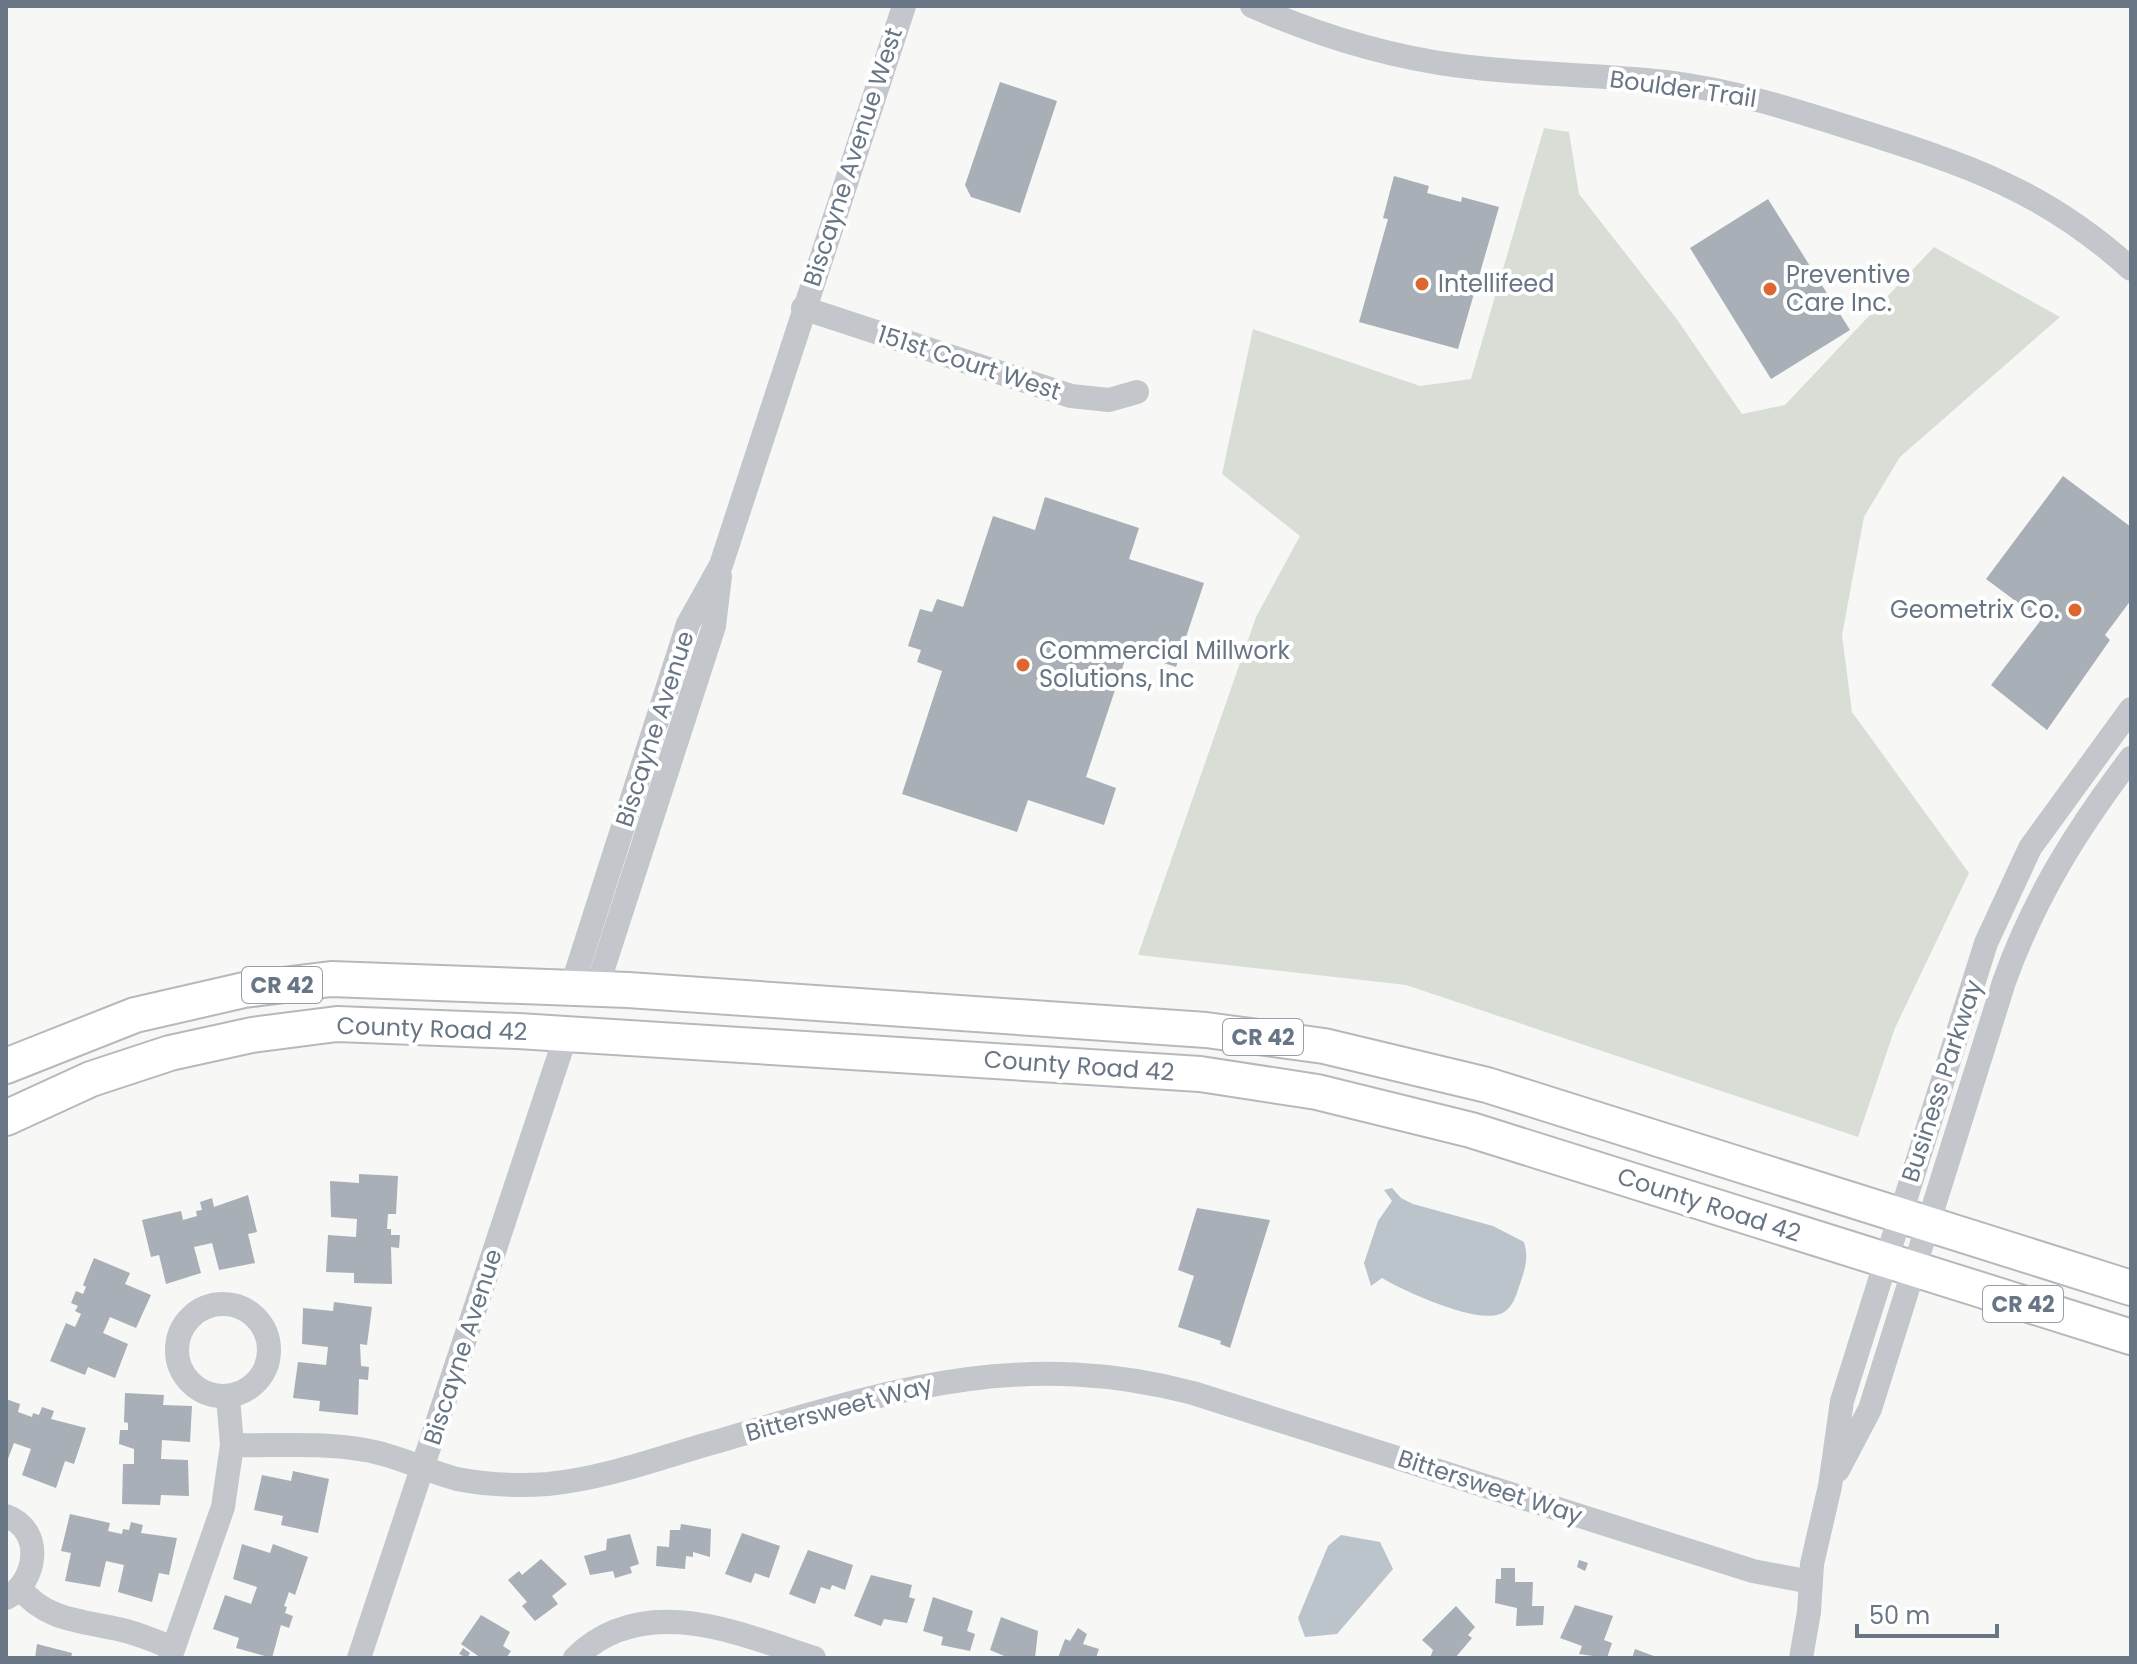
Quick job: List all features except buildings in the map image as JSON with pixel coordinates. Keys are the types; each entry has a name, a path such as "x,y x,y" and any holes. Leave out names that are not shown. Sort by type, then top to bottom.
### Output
{"highway":[{"name":"County Road 42","path":"6,1066 135,1015 193,1000 284,985 369,979 584,989 1126,1023 1324,1046 1439,1072 1541,1101 2131,1288"},
{"name":"County Road 42","path":"6,1118 130,1065 210,1043 294,1028 376,1024 1119,1068 1263,1083 1456,1125 2131,1337"}],"street":[{"name":"Biscayne Avenue West","path":"803,308 904,6"},
{"name":"Boulder Trail","path":"1252,6 1349,42 1423,60 1691,85 1778,104 1972,167 2025,191 2075,222 2131,269"},
{"name":"151st Court West","path":"803,308 1071,396 1109,400 1137,392"},
{"name":"Biscayne Avenue","path":"584,989 688,624 721,565 803,308"},
{"name":"Business Parkway","path":"1830,1486 1870,1409 1899,1265 1914,1220 1974,980 2000,911 2037,838 2131,709"},
{"name":"Business Parkway","path":"1801,1658 1842,1401 1899,1265 2027,922 2074,835 2131,758"},
{"name":"Biscayne Avenue","path":"359,1658 566,1035"},
{"name":"Bittersweet Way","path":"232,1445 347,1447 457,1479 503,1485 579,1480 872,1395 939,1381 1007,1373 1089,1373 1193,1393 1753,1571 1811,1582"},
{"path":"6,1516 27,1533 32,1546 30,1573 13,1593 57,1616 121,1630 171,1653 223,1507 232,1445 228,1397"},
{"path":"575,1658 588,1646 622,1629 655,1622 690,1621 814,1658"}],"shaded area":[{"path":"1544,128 1569,132 1579,194 1676,318 1742,414 1785,405 1934,247 2060,317 1900,457 1864,517 1842,635 1852,712 1969,873 1895,1028 1858,1137 1406,985 1138,955 1256,617 1300,536 1222,474 1253,329 1420,386 1471,379"},
{"path":"1392,1188 1401,1198 1413,1204 1493,1226 1524,1242 1525,1268 1508,1309 1489,1316 1474,1314 1422,1298 1382,1278 1371,1286 1364,1263 1378,1221 1392,1201 1384,1190"},
{"path":"1341,1535 1380,1542 1393,1569 1337,1634 1305,1637 1298,1618 1328,1546"}],"place":[{"name":"Intellifeed","path":"1422,284"},
{"name":"Preventive Care Inc.","path":"1770,289"},
{"name":"Geometrix Co.","path":"2075,610"},
{"name":"Commercial Millwork Solutions, Inc","path":"1023,665"}]}
